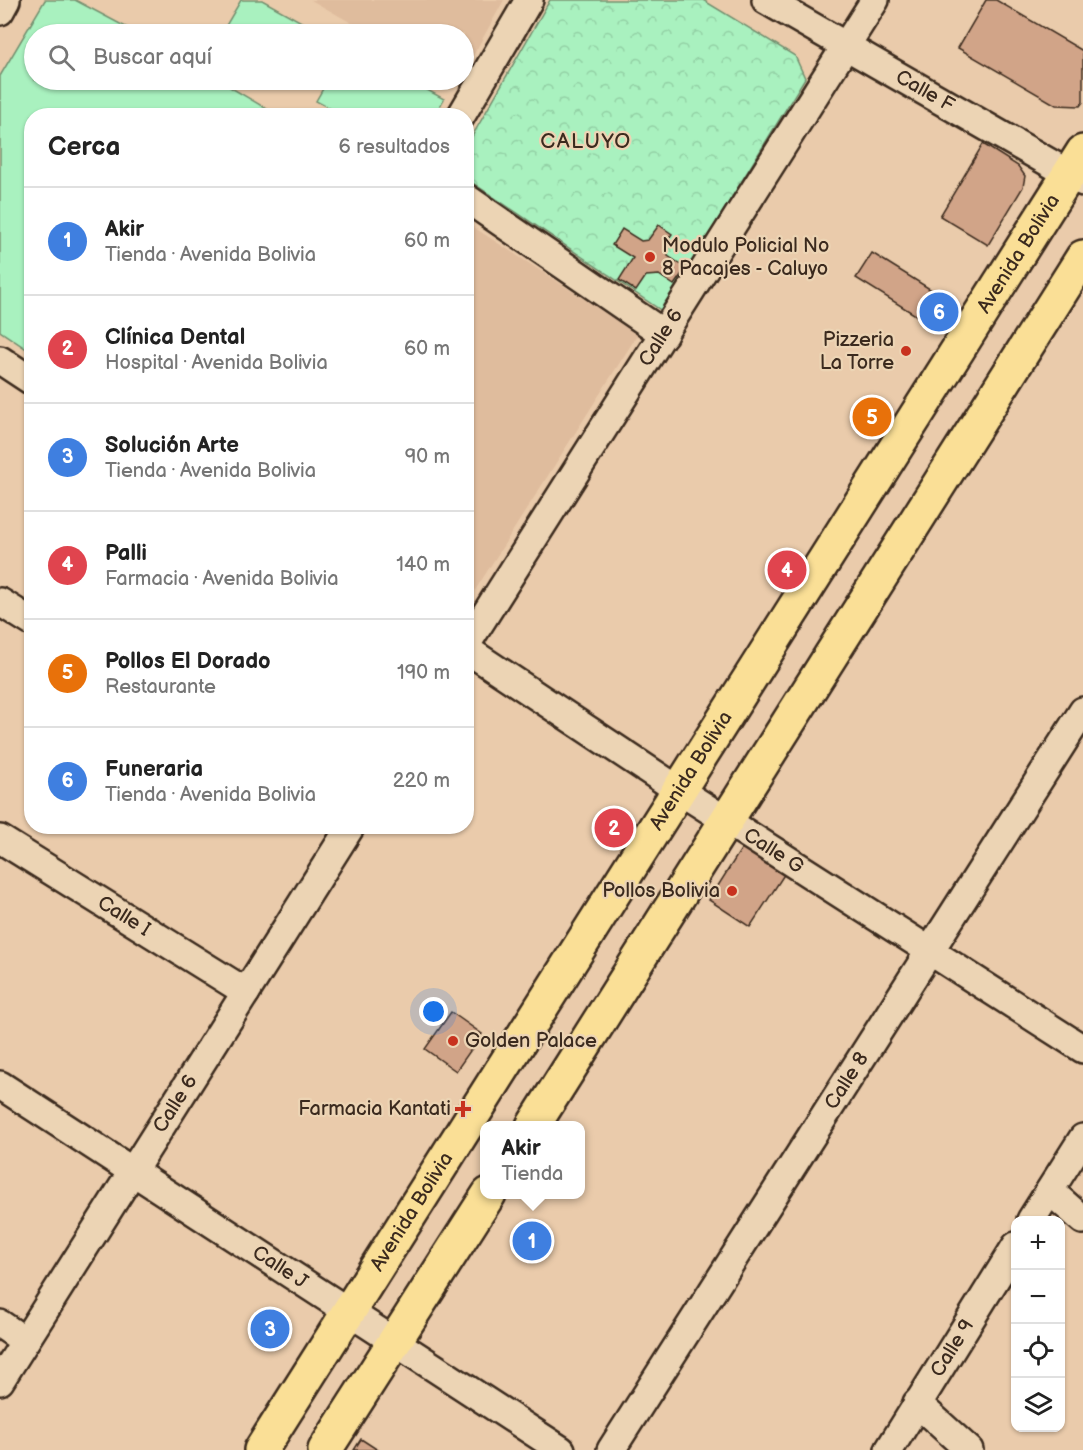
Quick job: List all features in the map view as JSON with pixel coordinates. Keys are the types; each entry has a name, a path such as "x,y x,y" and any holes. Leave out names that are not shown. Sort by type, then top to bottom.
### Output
{"main road":[{"name":"Avenida Bolivia","path":"261,1450 347,1311 1078,169"},
{"path":"536,1121 728,821 1083,257"},
{"path":"325,1450 486,1199"}],"street":[{"path":"0,11 6,0"},
{"path":"466,108 529,0"},
{"name":"Calle F","path":"766,0 846,46 1078,169"},
{"name":"Calle 6","path":"474,632 875,0"},
{"path":"474,203 664,334"},
{"path":"0,360 24,376"},
{"path":"0,602 24,617"},
{"name":"Calle G","path":"474,654 929,952 1083,1049"},
{"name":"Calle 8","path":"611,1450 1083,711"},
{"name":"Calle 6","path":"0,1381 346,834"},
{"name":"Calle I","path":"0,839 246,992"},
{"name":"Calle J","path":"0,1085 561,1450"},
{"path":"1034,1216 1083,1138"},
{"path":"1050,1191 1083,1220"},
{"name":"Calle 9","path":"889,1450 1011,1253"},
{"path":"0,1324 25,1341"},
{"path":"917,1403 969,1450"}],"shaded area":[{"path":"311,0 504,0 474,54 474,24 353,24"},
{"path":"474,228 638,334 474,592"}],"green space":[{"path":"45,0 75,0 120,24 31,24"},
{"path":"241,0 262,0 305,24 227,24"},
{"path":"550,0 703,0 795,56 805,78 662,311 474,184 474,133"},
{"path":"24,35 24,90 235,90 265,108 24,108 24,347 0,331 0,76"},
{"path":"322,90 427,90 444,99 439,108 329,108 316,101"}],"building":[{"path":"986,0 996,0 1083,51 1083,102 1080,106 1056,105 958,48"},
{"path":"983,144 1018,166 1025,176 1023,187 988,245 940,216"},
{"name":"Modulo Policial No 8 Pacajes - Caluyo","path":"659,225 672,234 665,244 668,256 686,268 674,285 659,275 646,276 636,291 619,280 633,258 612,245 622,229 641,241 648,240"},
{"path":"872,253 954,304 938,329 856,278"},
{"path":"745,843 787,870 750,927 709,900"},
{"name":"Golden Palace","path":"451,1012 482,1034 456,1071 425,1049"},
{"path":"361,1439 378,1450 354,1450"}],"place":[{"name":"Modulo Policial No 8 Pacajes - Caluyo","path":"650,257"},
{"name":"Funeraria","path":"939,312"},
{"name":"Pizzeria La Torre","path":"906,351"},
{"name":"Pollos El Dorado","path":"872,417"},
{"name":"Palli","path":"787,570"},
{"name":"Clínica Dental","path":"614,828"},
{"name":"Pollos Bolivia","path":"732,891"},
{"name":"Golden Palace","path":"453,1041"},
{"name":"Farmacia Kantati","path":"463,1109"},
{"name":"Akir","path":"532,1241"},
{"name":"Solución Arte","path":"270,1329"}],"district":[{"name":"CALUYO","path":"586,141"}]}
